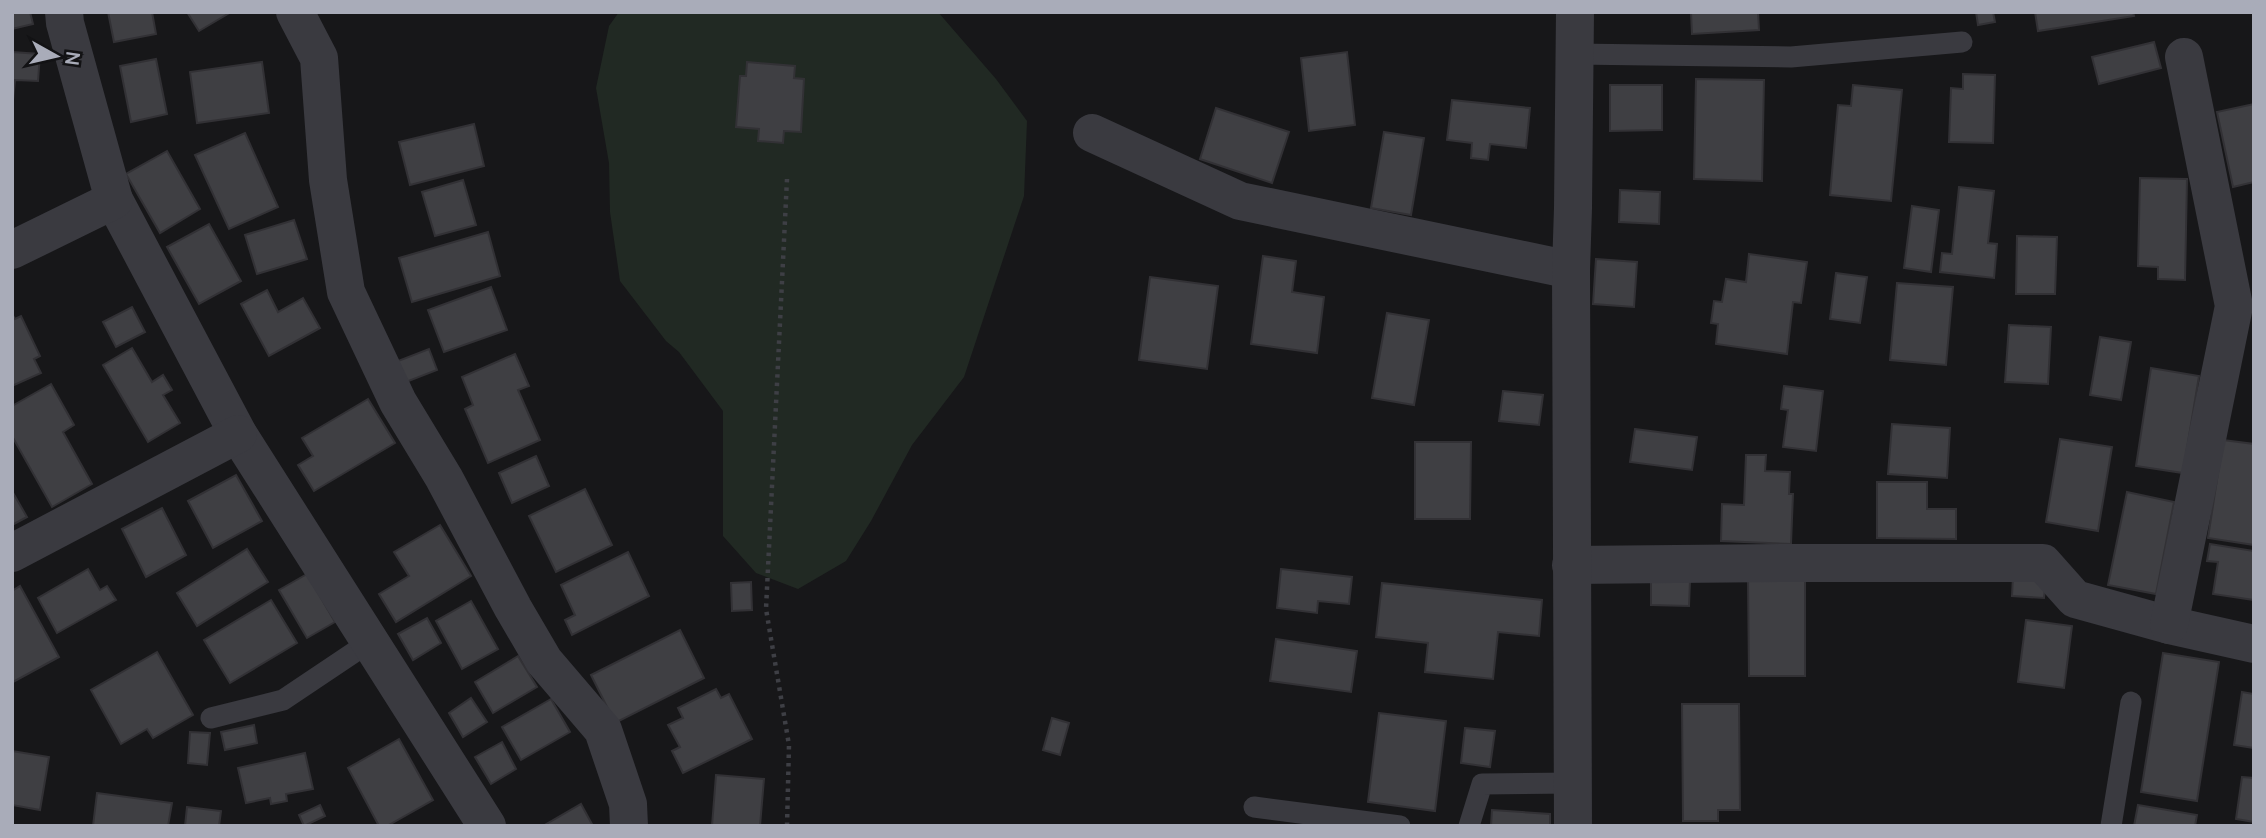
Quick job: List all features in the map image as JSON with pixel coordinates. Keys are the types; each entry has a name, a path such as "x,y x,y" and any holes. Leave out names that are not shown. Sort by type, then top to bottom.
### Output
{"street":[{"path":"64,12 114,200 238,434 487,826"},
{"path":"295,12 319,58 328,180 346,292 398,402 444,478 544,661 603,730 628,804 629,826"},
{"path":"1573,826 1571,270 1575,12"},
{"path":"2169,625 2244,306 2184,57"},
{"path":"1092,133 1240,201 1571,270"},
{"path":"12,250 114,200"},
{"path":"12,553 238,434"},
{"path":"1571,565 2043,563 2075,599 2254,645"}],"lane":[{"path":"1574,54 1791,57 1962,42"},
{"path":"211,718 283,700 371,641"},
{"path":"2110,826 2130,702"},
{"path":"1469,826 1482,783 1573,783"},
{"path":"1254,807 1400,826"}],"path":[{"path":"787,179 766,609 789,745 787,826"}],"shaded area":[{"path":"619,12 938,12 996,79 1027,121 1024,196 964,377 912,445 846,561 798,589 756,573 723,536 723,411 679,352 666,341 620,281 610,212 609,163 596,88 609,26"}],"building":[{"path":"12,12 30,12 33,24 12,29"},
{"path":"108,12 152,12 156,34 114,42"},
{"path":"187,12 231,12 199,31"},
{"path":"1691,12 1758,12 1759,30 1692,34"},
{"path":"1976,12 1993,12 1995,22 1978,25"},
{"path":"2035,12 2133,12 2134,16 2038,31"},
{"path":"2154,42 2161,68 2099,84 2092,57"},
{"path":"12,52 40,54 38,81 15,80 13,100"},
{"path":"1347,52 1355,125 1309,131 1301,58"},
{"path":"156,59 167,114 131,122 120,66"},
{"path":"262,62 269,113 197,123 190,72"},
{"path":"747,62 795,66 794,78 804,79 801,132 784,131 783,143 758,141 759,129 736,127 740,76 746,76"},
{"path":"1963,74 1995,75 1993,143 1949,142 1951,88 1963,89"},
{"path":"1696,79 1764,80 1762,181 1694,179"},
{"path":"1610,85 1662,85 1662,130 1610,131"},
{"path":"1853,85 1902,90 1891,201 1830,195 1838,105 1851,106"},
{"path":"1452,100 1530,108 1526,148 1490,144 1488,160 1471,158 1472,143 1447,140"},
{"path":"2254,104 2254,182 2233,187 2217,112"},
{"path":"1216,108 1289,132 1272,183 1200,159"},
{"path":"474,124 484,166 410,185 399,142"},
{"path":"1384,132 1424,138 1411,215 1371,208"},
{"path":"245,133 278,207 229,229 195,155"},
{"path":"167,151 200,209 160,233 126,174"},
{"path":"2140,178 2187,179 2185,280 2158,279 2158,267 2138,266"},
{"path":"463,180 476,225 435,236 422,192"},
{"path":"1959,187 1994,191 1988,243 1997,244 1994,278 1940,272 1942,253 1952,254"},
{"path":"1620,190 1660,192 1659,224 1619,222"},
{"path":"1912,206 1939,210 1931,272 1904,268"},
{"path":"294,220 307,259 257,274 245,235"},
{"path":"209,224 241,281 199,304 167,247"},
{"path":"488,232 500,276 412,302 399,258"},
{"path":"2017,236 2057,237 2055,294 2016,294"},
{"path":"1749,254 1807,262 1801,303 1793,302 1787,354 1716,344 1718,324 1711,323 1714,301 1722,302 1726,279 1746,282"},
{"path":"1263,256 1296,261 1292,292 1324,297 1317,353 1251,344"},
{"path":"1596,259 1637,262 1634,307 1593,304"},
{"path":"1836,273 1867,277 1860,323 1830,319"},
{"path":"1150,277 1218,286 1207,369 1139,360"},
{"path":"1897,283 1953,287 1946,365 1890,360"},
{"path":"491,287 507,330 444,352 428,310"},
{"path":"267,290 278,312 303,298 320,328 269,356 241,304"},
{"path":"132,307 145,332 116,347 103,322"},
{"path":"1387,313 1429,320 1414,405 1372,398"},
{"path":"12,314 15,319 21,316 40,356 34,359 41,373 12,386"},
{"path":"2009,325 2051,327 2048,384 2005,382"},
{"path":"2100,337 2131,342 2121,400 2090,395"},
{"path":"132,348 152,382 163,375 172,390 163,395 180,423 148,442 103,365"},
{"path":"429,349 437,370 406,382 398,361"},
{"path":"515,354 529,386 518,390 540,440 488,463 465,409 473,405 462,377"},
{"path":"2151,368 2199,376 2183,473 2136,466"},
{"path":"51,384 74,425 63,432 92,484 52,507 12,436 12,406"},
{"path":"1784,386 1823,391 1816,451 1783,447 1788,410 1781,409"},
{"path":"1503,391 1543,395 1539,425 1499,421"},
{"path":"368,399 395,443 314,491 298,465 313,456 302,438"},
{"path":"1892,424 1950,428 1947,478 1888,474"},
{"path":"1635,429 1697,437 1692,470 1630,462"},
{"path":"2060,439 2112,447 2098,531 2046,522"},
{"path":"2223,440 2254,444 2254,545 2208,538"},
{"path":"1415,442 1471,442 1470,519 1415,519"},
{"path":"1746,455 1766,455 1765,471 1790,472 1789,494 1793,494 1791,544 1721,541 1722,504 1744,505"},
{"path":"536,456 549,486 512,503 499,473"},
{"path":"236,475 262,521 213,548 188,501"},
{"path":"1877,482 1927,482 1927,509 1956,509 1956,539 1877,538"},
{"path":"585,489 612,545 556,572 529,516"},
{"path":"12,491 27,517 12,525"},
{"path":"2127,492 2174,502 2156,594 2108,585"},
{"path":"162,508 186,555 146,577 122,529"},
{"path":"440,525 471,576 396,622 379,594 409,576 394,552"},
{"path":"2210,544 2254,551 2254,600 2213,594 2218,562 2207,561"},
{"path":"247,549 268,582 197,626 177,593"},
{"path":"628,552 649,596 572,635 565,620 575,615 561,585"},
{"path":"88,569 100,590 107,586 116,600 57,633 38,598"},
{"path":"1281,569 1352,577 1349,604 1318,601 1317,613 1277,608"},
{"path":"307,574 335,622 307,638 279,590"},
{"path":"2013,576 2046,579 2044,598 2012,596"},
{"path":"1748,580 1805,580 1805,676 1749,676"},
{"path":"1651,581 1690,581 1689,606 1651,605"},
{"path":"751,582 752,610 732,611 731,583"},
{"path":"1382,583 1542,600 1539,636 1498,632 1493,679 1425,672 1428,643 1376,637"},
{"path":"20,586 59,657 13,682 12,591"},
{"path":"271,600 297,643 230,683 204,640"},
{"path":"471,601 498,649 462,669 436,621"},
{"path":"427,618 441,643 413,660 398,634"},
{"path":"2026,620 2072,626 2064,688 2018,682"},
{"path":"680,630 704,678 615,723 591,675"},
{"path":"1276,639 1357,651 1351,692 1270,681"},
{"path":"157,652 193,715 153,738 147,729 121,744 91,690"},
{"path":"2163,653 2219,662 2197,801 2141,792"},
{"path":"518,656 537,687 493,713 475,682"},
{"path":"716,689 721,698 729,694 752,739 683,773 672,751 680,747 668,725 683,718 678,708"},
{"path":"2242,692 2254,694 2254,748 2234,745"},
{"path":"471,698 487,722 463,737 449,713"},
{"path":"551,699 570,732 521,760 502,727"},
{"path":"1682,704 1739,704 1740,810 1718,810 1718,821 1683,821"},
{"path":"1379,713 1446,721 1435,811 1368,802"},
{"path":"1052,718 1069,723 1060,755 1043,750"},
{"path":"254,725 257,743 225,750 221,732"},
{"path":"1465,728 1495,731 1490,767 1461,763"},
{"path":"190,732 210,733 207,765 188,763"},
{"path":"399,739 433,800 387,826 379,826 348,768"},
{"path":"502,742 516,769 491,784 475,757"},
{"path":"12,751 49,757 40,810 12,805"},
{"path":"305,753 313,789 286,794 287,801 271,804 270,798 246,803 238,768"},
{"path":"716,775 764,779 760,826 712,826"},
{"path":"2242,777 2254,778 2254,822 2236,819"},
{"path":"97,793 172,803 168,826 93,826"},
{"path":"581,804 593,826 543,826"},
{"path":"320,805 325,816 304,826 299,815"},
{"path":"2138,805 2197,815 2195,826 2134,826"},
{"path":"187,807 221,811 219,826 185,826"},
{"path":"1492,810 1550,814 1550,826 1491,826"}]}
